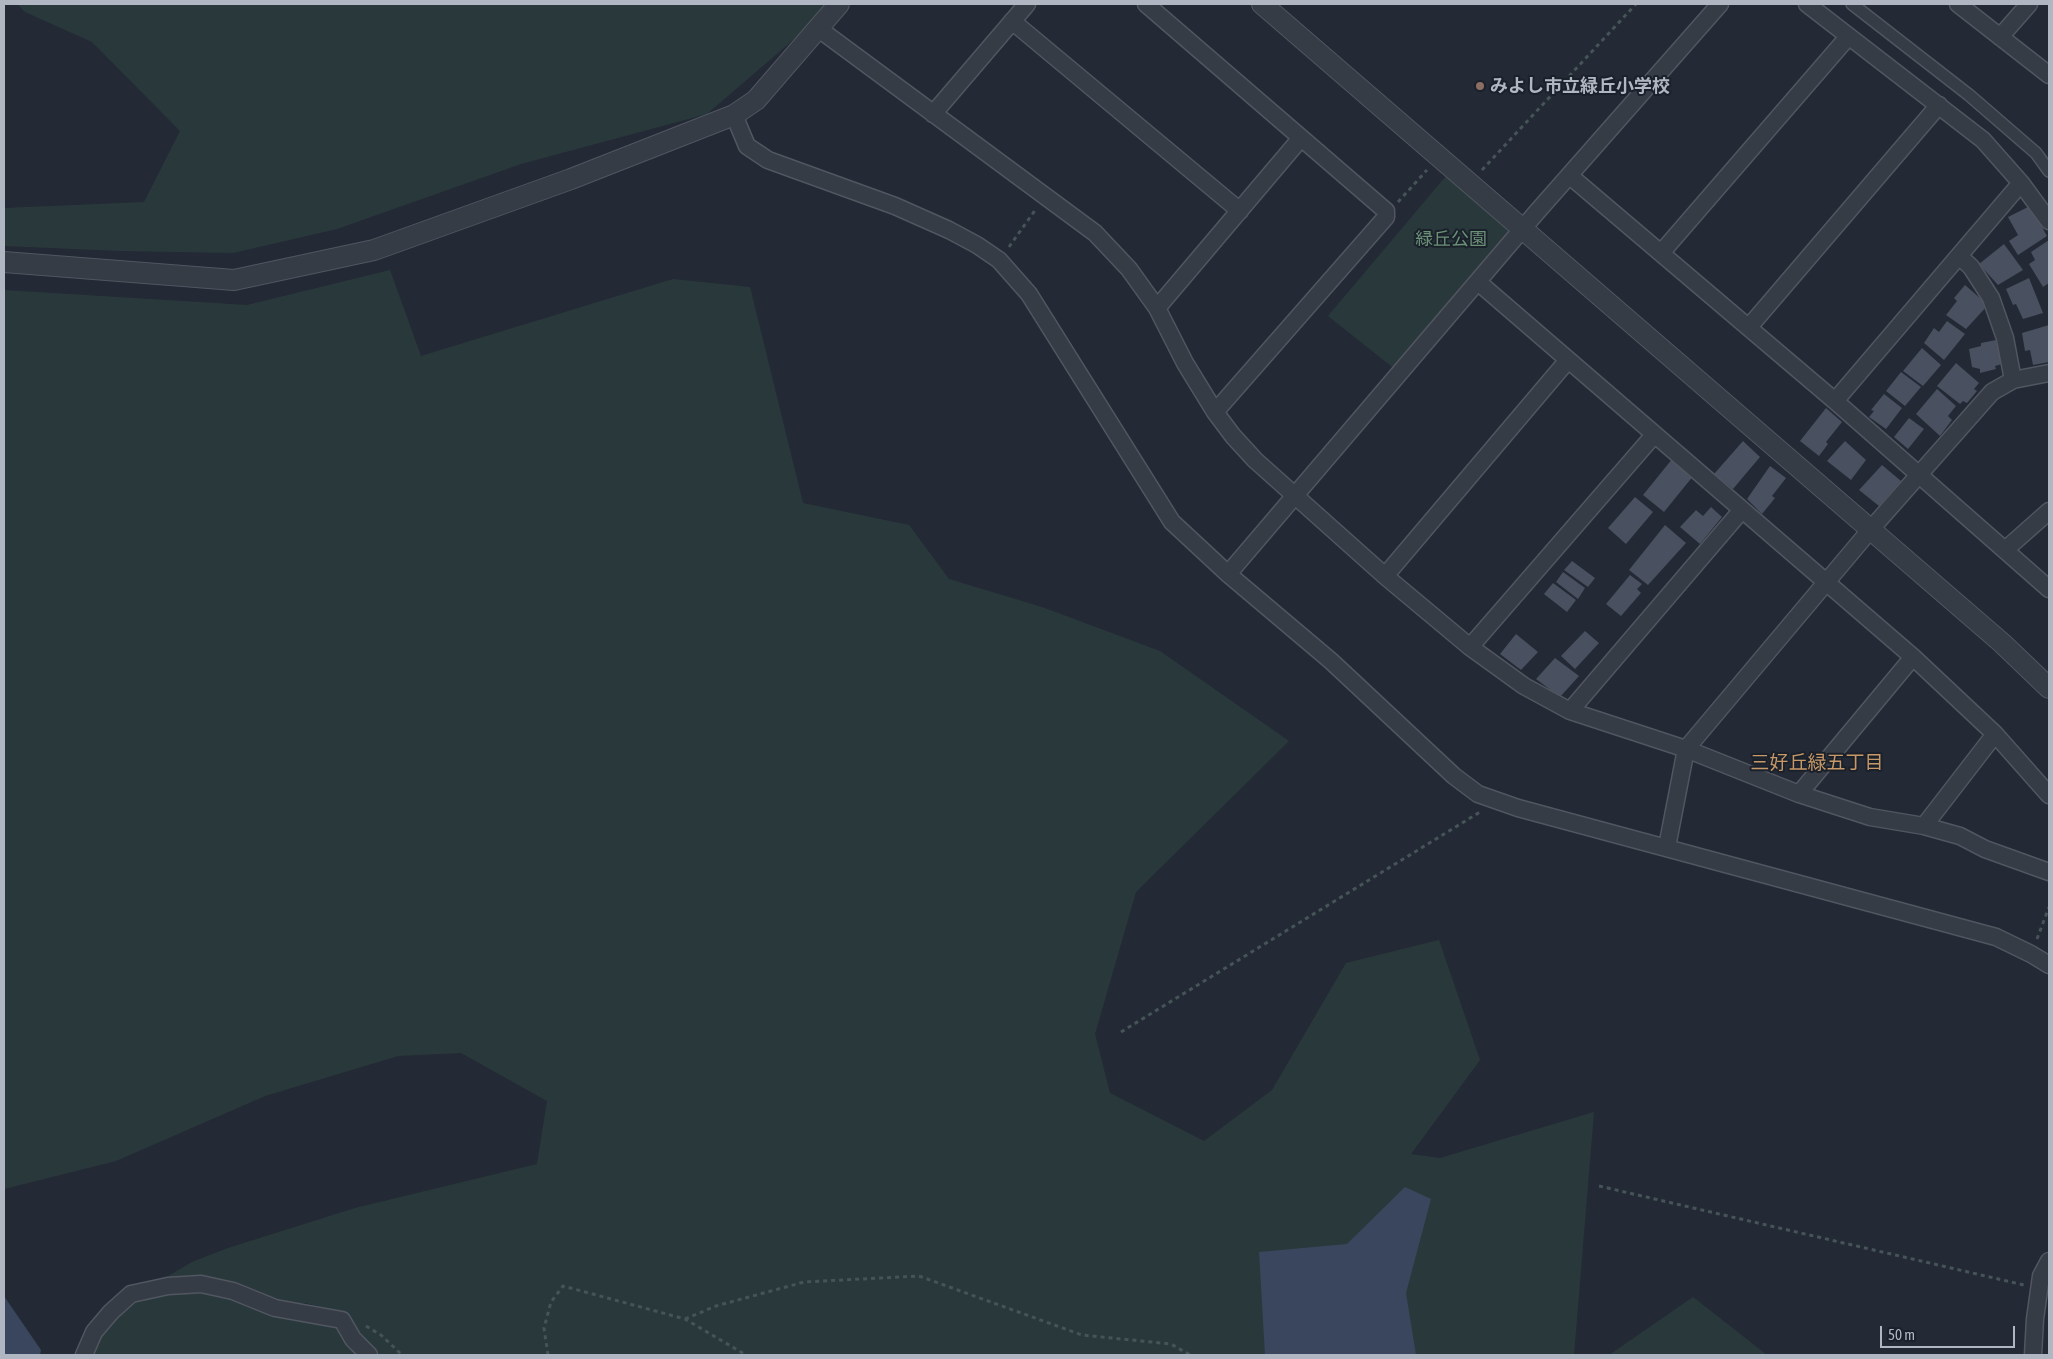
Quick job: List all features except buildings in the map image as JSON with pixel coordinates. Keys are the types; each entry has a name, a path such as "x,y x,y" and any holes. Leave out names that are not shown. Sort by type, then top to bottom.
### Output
{"street":[{"path":"4,262 234,280 374,250 571,179 734,115 756,100 839,4"},
{"path":"933,114 1027,4"},
{"path":"1146,4 1386,211 1386,217 1215,412"},
{"path":"1262,4 1871,529 2002,643 2049,688"},
{"path":"1228,574 1523,229 1720,4"},
{"path":"1807,4 1939,105 1991,148 2021,183 2049,221"},
{"path":"1852,4 1969,95 2036,153 2049,171"},
{"path":"1958,4 2049,75"},
{"path":"2000,37 2028,4"},
{"path":"1012,21 1240,211"},
{"path":"819,29 1094,233 1129,269 1156,308 1215,412 1255,460 1385,576 1470,647 1524,686 1570,711 1686,749 1799,794 1870,817 1924,826 1960,836 1985,849 2049,872"},
{"path":"1661,253 1848,37"},
{"path":"1749,327 1939,105"},
{"path":"734,115 747,146 768,160 894,206 948,230 977,245 999,260 1029,294 1172,522 1228,574 1330,661 1454,776 1478,794 1996,937 2049,965"},
{"path":"1156,308 1301,138"},
{"path":"1570,176 1835,401 2049,589"},
{"path":"1835,401 2021,183"},
{"path":"1959,256 1972,267 1991,298 2005,338 2012,380"},
{"path":"1478,282 1741,511 1913,657 1995,734 2049,795"},
{"path":"1385,576 1568,360"},
{"path":"1667,847 1686,749 1827,584 1871,529 1992,392 2012,380 2049,373"},
{"path":"1470,647 1654,435"},
{"path":"1570,711 1741,511"},
{"path":"2005,550 2049,511"},
{"path":"1799,794 1913,657"},
{"path":"1924,826 1995,734"},
{"path":"2032,1355 2042,1320 2041,1276 2049,1260"},
{"path":"84,1355 94,1332 111,1312 131,1294 168,1286 201,1284 233,1291 275,1308 342,1320 353,1339 369,1355"}],"path":[{"path":"1470,183 1636,4"},
{"path":"1386,211 1392,208 1440,156"},
{"path":"999,260 1045,197"},
{"path":"1121,1032 1498,801"},
{"path":"2031,954 2049,907"},
{"path":"1599,1186 2040,1289"},
{"path":"685,1319 716,1306 804,1282 919,1276 1082,1335 1171,1344 1190,1355"},
{"path":"548,1355 544,1328 551,1302 562,1286 685,1319 746,1355"}],"green space":[{"path":"17,4 825,4 800,34 707,114 521,164 337,229 233,253 4,246 4,208 144,202 180,131 92,42 25,12"},
{"name":"緑丘公園","path":"1446,176 1515,234 1396,370 1328,316"},
{"path":"390,270 421,356 673,279 750,287 803,503 909,525 949,579 1042,607 1160,651 1289,741 1136,892 1095,1034 1110,1093 1204,1141 1272,1090 1346,963 1439,940 1480,1060 1411,1154 1440,1158 1594,1112 1574,1355 378,1355 354,1329 342,1312 305,1303 284,1305 193,1279 165,1278 192,1262 228,1248 355,1208 537,1164 547,1101 461,1053 398,1056 265,1096 116,1161 4,1189 4,290 247,305"},
{"path":"199,1290 332,1324 362,1355 91,1355 100,1336 116,1316 133,1301 170,1291"},
{"path":"1693,1297 1767,1355 1609,1355"}],"water":[{"path":"1405,1187 1431,1199 1406,1293 1416,1355 1265,1355 1259,1252 1347,1244"},
{"path":"4,1296 41,1350 40,1355 4,1355"}],"place":[{"name":"みよし市立緑丘小学校","path":"1480,86"}],"district":[{"name":"三好丘緑五丁目","path":"1817,763"}]}
